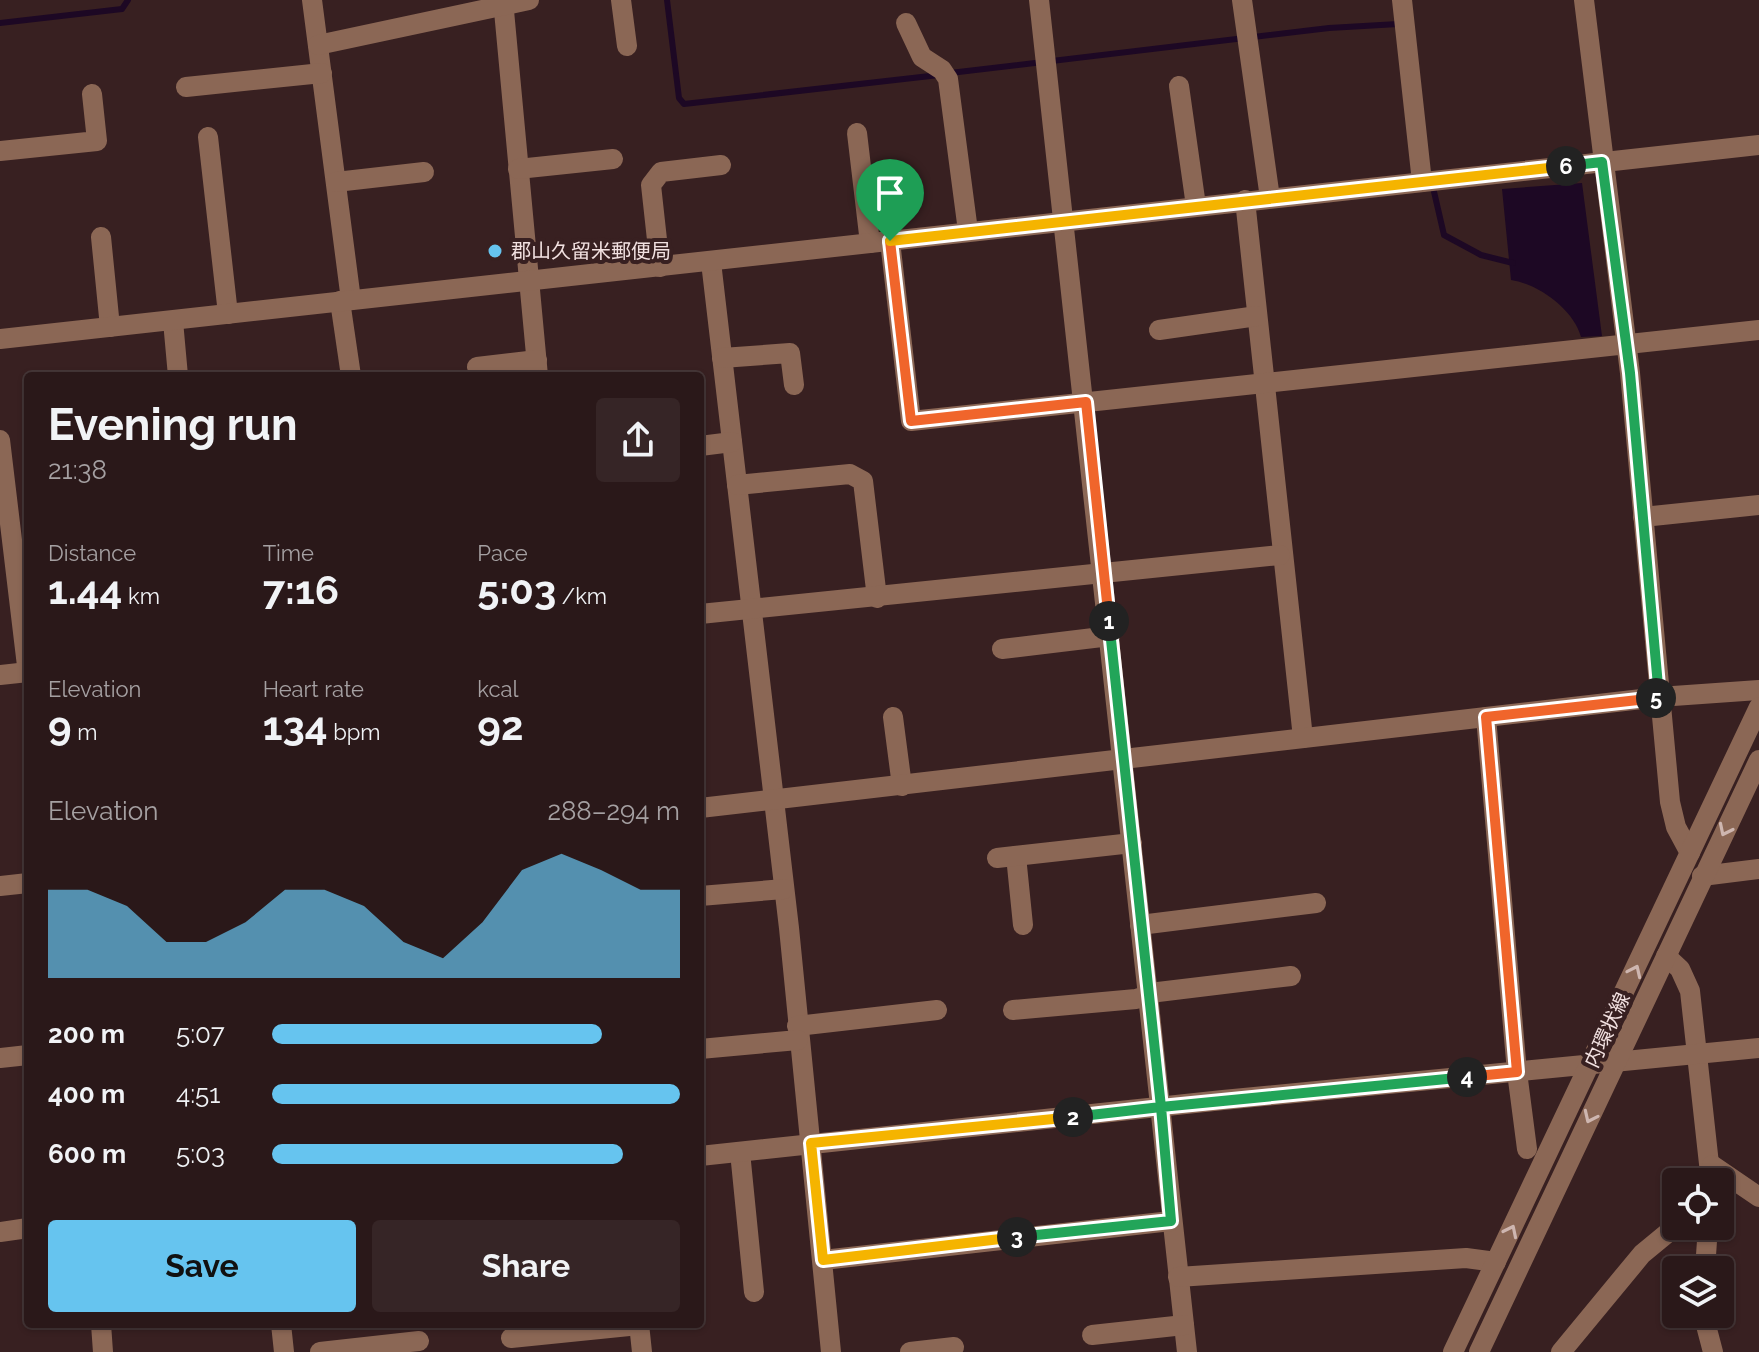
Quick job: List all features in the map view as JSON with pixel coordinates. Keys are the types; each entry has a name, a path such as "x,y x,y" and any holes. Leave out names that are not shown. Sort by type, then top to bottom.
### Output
{"street":[{"path":"312,0 336,182 351,372"},
{"path":"318,45 503,3 529,0"},
{"path":"621,0 627,46"},
{"path":"1039,0 1086,402 1187,1352"},
{"path":"1242,0 1270,198"},
{"path":"1402,0 1422,182"},
{"path":"1584,0 1626,344 1670,802 1676,827 1690,853"},
{"path":"477,367 537,368 503,3"},
{"path":"906,23 919,52 948,79 968,231"},
{"path":"186,87 322,73"},
{"path":"1179,86 1196,206"},
{"path":"0,151 97,141 92,94"},
{"path":"857,133 880,242 911,421 1759,330"},
{"path":"208,137 228,314"},
{"path":"0,339 1759,145"},
{"path":"518,169 613,159"},
{"path":"660,267 651,185 661,172 721,165"},
{"path":"336,182 424,172"},
{"path":"1245,200 1280,555 1303,738"},
{"path":"101,237 110,327"},
{"path":"711,262 784,889 831,1352"},
{"path":"1159,330 1257,316"},
{"path":"173,321 178,372"},
{"path":"722,358 790,353 794,385"},
{"path":"0,440 13,525 24,634"},
{"path":"704,446 732,442"},
{"path":"737,485 850,474 863,481 877,598"},
{"path":"1643,517 1759,505"},
{"path":"704,614 1280,555"},
{"path":"1002,649 1110,636"},
{"path":"0,675 24,673"},
{"path":"704,808 1659,697 1759,690"},
{"name":"内環状線","path":"1453,1352 1759,707"},
{"path":"893,717 902,786"},
{"path":"1486,717 1517,1072 1527,1149"},
{"name":"内環状線","path":"1479,1352 1759,760"},
{"path":"1023,925 1006,857 1132,843"},
{"path":"1702,876 1759,869"},
{"path":"0,886 24,883"},
{"path":"704,896 784,889"},
{"path":"1140,925 1316,903"},
{"path":"1666,956 1685,976 1698,1054 1710,1168"},
{"path":"1013,1010 1291,976"},
{"path":"704,1048 937,1010"},
{"path":"704,1156 1759,1048"},
{"path":"0,1058 24,1055"},
{"path":"740,1152 754,1292"},
{"path":"1734,1185 1759,1197"},
{"path":"823,1260 1171,1221"},
{"path":"0,1232 24,1229"},
{"path":"1561,1352 1642,1254 1662,1238"},
{"path":"1178,1277 1466,1258 1496,1262"},
{"path":"1092,1335 1184,1325"},
{"path":"101,1328 103,1352"},
{"path":"281,1328 284,1352"},
{"path":"511,1338 609,1328"},
{"path":"639,1328 642,1352"},
{"path":"1707,1328 1713,1352"},
{"path":"320,1352 419,1341"},
{"path":"910,1352 954,1347"}],"shaded area":[{"path":"1582,183 1602,336 1581,337 1571,317 1554,300 1533,287 1511,280 1502,189"}],"waterway":[{"path":"0,23 122,9 128,0"},
{"path":"667,0 679,98 684,104 939,75"},
{"path":"950,73 1329,28 1398,24"},
{"path":"1432,183 1444,235 1481,255 1513,263"}],"place":[{"name":"郡山久留米郵便局","path":"495,251"}],"route":[{"path":"890,241 911,421 1086,402 1161,1107 811,1143 823,1260 1171,1221 1161,1107 1517,1072 1486,717 1659,697 1630,373 1602,162 890,241"}]}
